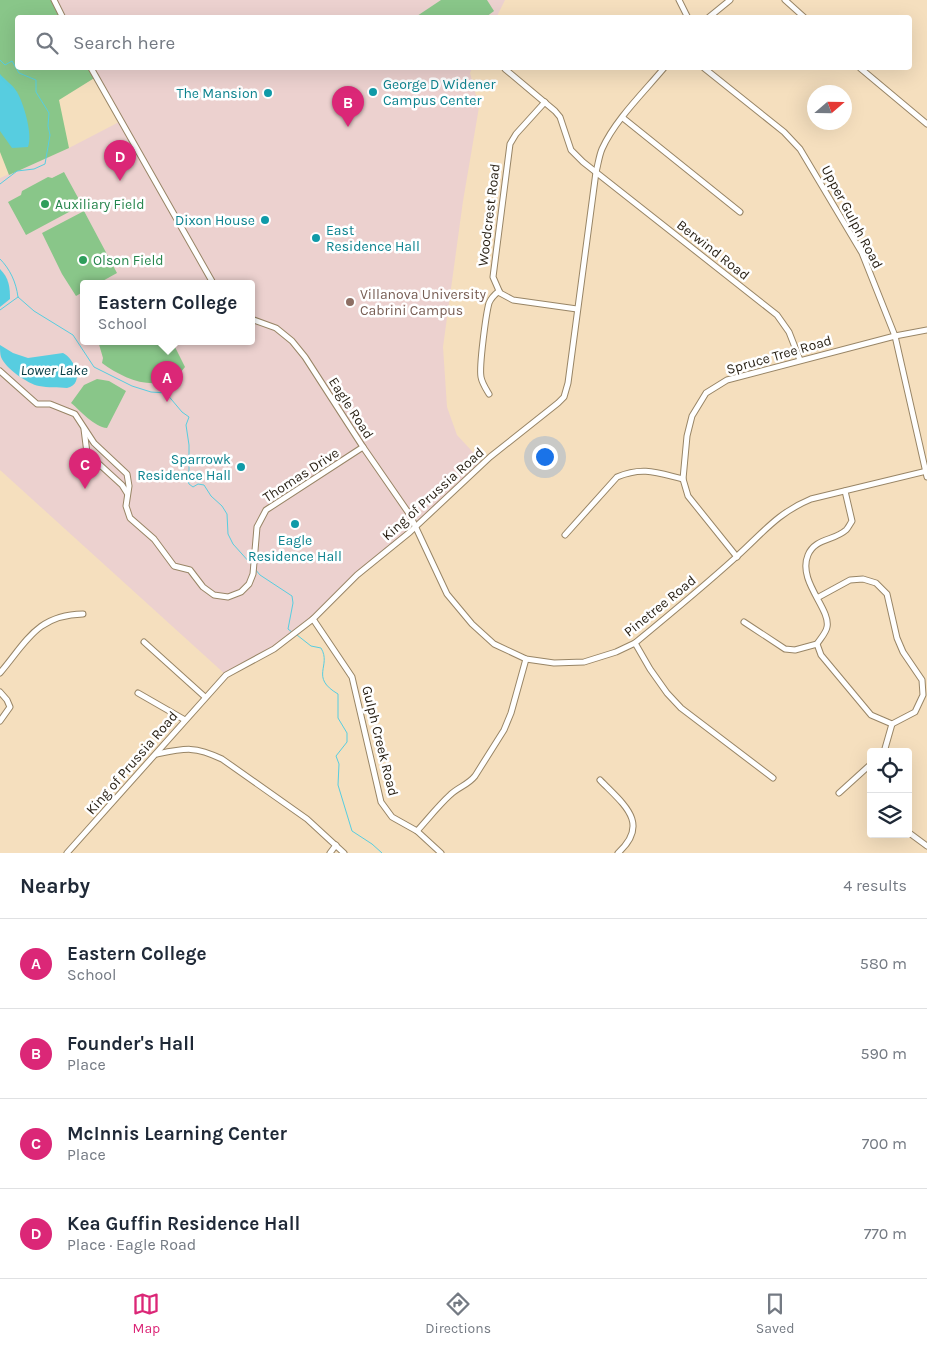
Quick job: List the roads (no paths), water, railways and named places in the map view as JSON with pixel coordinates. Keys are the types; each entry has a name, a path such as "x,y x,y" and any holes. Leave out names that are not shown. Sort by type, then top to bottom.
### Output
{"street":[{"path":"54,0 62,15"},
{"path":"679,0 686,15"},
{"path":"712,15 730,0"},
{"path":"785,0 802,15"},
{"path":"92,70 211,280"},
{"name":"Berwind Road","path":"506,70 555,111 560,118 571,150 583,162 777,315 789,332 800,360"},
{"name":"King of Prussia Road","path":"67,853 226,675 274,649 293,636 357,575 416,526 490,457 549,412 564,396 568,383 596,172 604,145 622,118 662,70"},
{"name":"Upper Gulph Road","path":"706,70 784,132 800,149 862,253 895,336 926,473"},
{"path":"862,70 927,124"},
{"name":"Woodcrest Road","path":"499,291 492,270 510,144 516,134 545,102"},
{"path":"622,118 740,212"},
{"path":"489,394 480,376 488,305 494,295 499,291 513,300 577,309"},
{"name":"Eagle Road","path":"255,320 276,328 292,341 305,357 416,526"},
{"name":"Spruce Tree Road","path":"737,557 688,496 683,479 687,436 692,416 706,394 727,380 895,336 927,330"},
{"path":"0,371 37,404 50,404 75,414 94,443 127,474 129,486 127,494"},
{"path":"84,426 87,453 122,485 127,494"},
{"name":"Thomas Drive","path":"127,494 126,506 130,518 154,539 174,566 190,570 203,587 214,595 228,597 241,592 249,584 254,574 257,528 266,510 363,447"},
{"path":"565,535 617,477 628,472 644,470 683,479"},
{"name":"Pinetree Road","path":"416,526 448,594 472,624 494,644 526,660 554,663 584,662 616,652 635,643 737,557 779,516 794,506 811,499 926,473"},
{"path":"744,622 785,650 795,650 817,644 827,627 826,617 808,576 806,567 808,554 818,542 847,530 852,521 845,491"},
{"path":"817,598 850,580 863,579 876,583 887,594 897,638 903,652 922,680 923,695 915,712 892,724 885,748"},
{"path":"0,673 35,631 47,621 62,616 84,614"},
{"name":"Gulph Creek Road","path":"313,619 352,677 381,802 392,817 417,830 441,853"},
{"path":"144,642 205,697"},
{"path":"635,643 667,693 682,708 772,778"},
{"path":"817,644 821,655 872,715 892,724"},
{"path":"417,830 450,795 458,788 470,783 475,776 504,730 511,713 526,660"},
{"path":"0,692 10,707 0,721"},
{"path":"138,694 186,720"},
{"path":"157,754 182,749 195,749 214,756 307,819 344,853"},
{"path":"839,793 867,768"},
{"path":"600,780 630,812 634,822 634,829 630,840 618,853"},
{"path":"912,835 927,846"},
{"path":"330,853 336,845"}],"water":[{"path":"0,74 20,97 29,127 28,147 12,148 0,131"},
{"path":"0,269 8,283 10,299 0,307"},
{"name":"Lower Lake","path":"0,345 13,353 28,358 63,353 74,365 77,376 76,382 73,386 67,388 34,385 17,375 7,366 1,356"}],"waterway":[{"path":"0,60 5,65 12,61 15,66"},
{"path":"0,184 17,171 34,169 45,164 50,135 48,126 49,113 36,92 36,80 19,73 17,70"},
{"path":"0,259 12,276 18,297 34,311 73,335 94,367 132,386 151,392 166,393 182,412 189,417 186,425 189,445 187,479 189,484 193,487 198,484 204,485 211,496 222,506 227,514 228,534 233,544 251,564"},
{"path":"0,310 18,297"},
{"path":"255,569 260,575 292,596 293,603 288,629 293,633"},
{"path":"297,635 311,646 321,648 324,654 323,677 329,688 338,694 338,718 347,733 347,742 336,756 339,764 338,785 352,831 382,853"}],"place":[{"name":"George D Widener Campus Center","path":"373,92"},
{"name":"The Mansion","path":"268,93"},
{"name":"Founder's Hall","path":"348,127"},
{"name":"Kea Guffin Residence Hall","path":"120,181"},
{"name":"Auxiliary Field","path":"45,204"},
{"name":"Dixon House","path":"265,220"},
{"name":"East Residence Hall","path":"316,238"},
{"name":"Olson Field","path":"83,260"},
{"name":"Villanova University Cabrini Campus","path":"350,302"},
{"name":"Eastern College","path":"167,402"},
{"name":"Sparrowk Residence Hall","path":"241,467"},
{"name":"McInnis Learning Center","path":"85,489"},
{"name":"Eagle Residence Hall","path":"295,524"}]}
